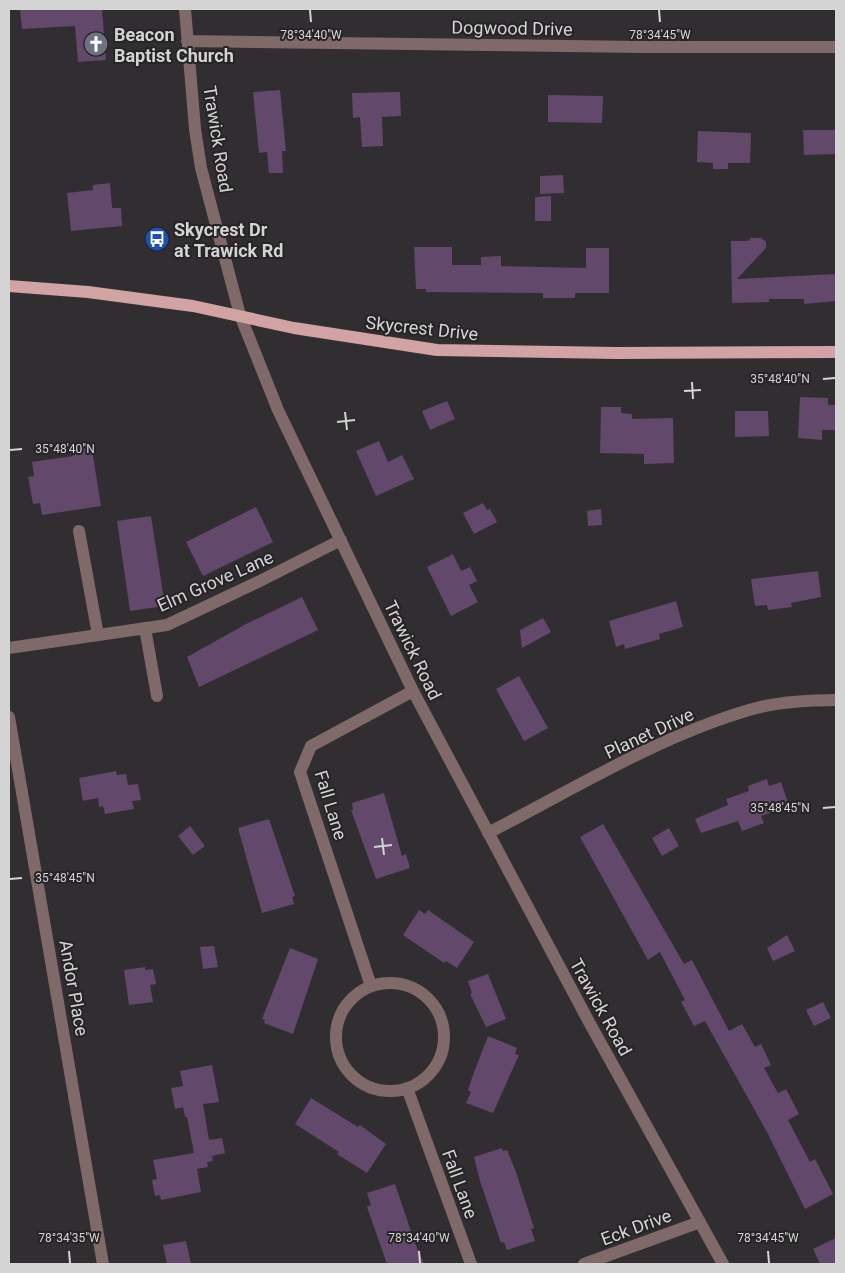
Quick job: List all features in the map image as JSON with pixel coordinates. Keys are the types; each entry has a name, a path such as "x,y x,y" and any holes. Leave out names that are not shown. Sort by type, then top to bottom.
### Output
{"main road":[{"name":"Skycrest Drive","path":"9,286 88,292 193,306 340,336 465,352 836,352"}],"street":[{"name":"Trawick Road","path":"185,9 201,168 240,315 278,410 413,692 723,1264"},
{"name":"Dogwood Drive","path":"187,41 643,47 836,47"},
{"path":"79,531 98,635"},
{"name":"Elm Grove Lane","path":"9,648 167,625 341,540"},
{"path":"145,628 157,696"},
{"name":"Fall Lane","path":"371,986 300,772 311,746 413,692"},
{"name":"Planet Drive","path":"488,833 625,762 698,729 751,710 796,702 836,700"},
{"name":"Andor Place","path":"9,717 103,1264"},
{"path":"392,982 412,987 429,999 440,1017 444,1037 440,1058 429,1075 407,1088 388,1092 373,1089 359,1082 348,1072 340,1060 335,1045 335,1030 339,1016 347,1002 358,992 371,986 392,982"},
{"name":"Fall Lane","path":"407,1088 471,1264"},
{"name":"Eck Drive","path":"584,1264 700,1222"}],"building":[{"path":"102,9 106,60 78,62 75,26 22,29 20,10"},
{"path":"280,90 286,151 282,151 283,173 269,173 267,152 259,153 253,92"},
{"path":"400,92 401,116 382,117 383,146 362,147 360,117 353,118 352,93"},
{"path":"548,95 603,96 602,123 548,122"},
{"path":"803,130 836,130 836,154 804,155"},
{"path":"698,131 751,133 750,163 728,163 728,169 713,169 713,163 697,162"},
{"path":"563,175 564,193 540,194 540,176"},
{"path":"110,183 112,208 121,208 122,226 71,231 67,193 93,190 93,185"},
{"path":"551,196 551,221 535,221 535,197"},
{"path":"751,238 761,238 766,242 766,248 737,279 836,274 836,301 804,304 804,299 769,299 769,302 732,303 731,241 748,241"},
{"path":"414,247 452,247 452,265 481,265 481,257 501,256 501,266 586,268 586,248 609,248 609,293 575,293 575,298 543,298 543,293 426,292 426,289 416,289"},
{"path":"800,397 828,398 828,405 836,405 836,430 822,430 822,440 798,438"},
{"path":"447,401 455,419 430,430 422,411"},
{"path":"601,407 621,407 621,413 632,414 632,419 673,418 674,463 644,464 644,454 600,453"},
{"path":"735,411 768,411 769,436 735,437"},
{"path":"379,441 388,462 402,455 414,479 376,496 356,451"},
{"path":"91,443 101,506 42,515 40,503 33,504 28,477 34,476 32,462 73,456 73,445"},
{"path":"483,503 487,510 490,509 497,522 474,534 463,513"},
{"path":"256,507 273,542 203,576 186,542"},
{"path":"601,509 602,525 588,526 587,511"},
{"path":"151,516 165,606 130,611 117,521"},
{"path":"453,554 461,571 470,567 477,581 469,585 478,602 451,616 427,567"},
{"path":"818,571 821,597 791,603 792,607 768,610 767,605 755,606 751,579"},
{"path":"302,597 318,630 199,687 187,657 246,624"},
{"path":"676,601 683,627 659,634 660,639 625,649 624,644 616,647 609,621"},
{"path":"543,618 551,632 522,648 520,630"},
{"path":"519,676 548,728 524,741 496,689"},
{"path":"116,771 117,775 126,774 128,785 138,784 141,800 132,801 134,809 105,814 103,806 99,807 98,798 83,801 79,778"},
{"path":"767,779 769,786 781,782 789,806 761,816 764,823 742,831 738,821 701,833 695,819 728,805 726,799 749,791 748,786"},
{"path":"384,793 402,856 406,854 410,868 376,879 351,810 353,810 352,803"},
{"path":"269,819 295,896 292,897 294,904 262,913 238,828"},
{"path":"603,824 684,964 692,960 729,1031 742,1024 755,1047 761,1044 771,1065 764,1068 778,1093 786,1089 799,1114 788,1120 810,1162 815,1159 833,1194 805,1209 768,1134 705,1021 694,1026 681,1002 685,1000 660,952 648,960 580,837"},
{"path":"190,826 205,846 193,855 178,836"},
{"path":"669,828 679,846 662,856 652,838"},
{"path":"419,910 425,914 428,910 474,942 457,968 446,961 444,963 403,935"},
{"path":"787,935 795,951 773,961 767,948"},
{"path":"214,946 218,967 203,969 200,947"},
{"path":"290,948 318,959 293,1034 264,1023 265,1020 262,1019"},
{"path":"145,967 145,970 153,969 156,984 150,985 153,1002 129,1005 124,970"},
{"path":"488,974 506,1019 486,1027 470,994 472,993 468,981"},
{"path":"823,1002 831,1018 814,1026 806,1010"},
{"path":"488,1036 517,1048 515,1054 519,1055 493,1113 466,1103 471,1092 468,1090"},
{"path":"212,1065 219,1102 203,1104 209,1140 222,1138 225,1153 212,1156 213,1161 207,1162 208,1167 197,1169 201,1192 161,1200 160,1195 155,1196 152,1180 157,1179 153,1160 194,1153 187,1117 185,1117 183,1107 175,1109 171,1088 183,1086 180,1071"},
{"path":"311,1098 358,1127 360,1125 386,1144 367,1173 337,1154 339,1152 295,1124"},
{"path":"502,1148 503,1151 507,1150 516,1172 534,1228 531,1229 535,1241 507,1250 504,1242 501,1243 474,1157"},
{"path":"395,1184 424,1264 387,1264 367,1207 371,1205 367,1193"},
{"path":"836,1238 836,1264 820,1264 813,1249"},
{"path":"186,1241 191,1264 167,1264 163,1245"}],"place":[{"name":"Beacon Baptist Church","path":"96,44"},
{"name":"Skycrest Dr at Trawick Rd","path":"157,239"}]}
